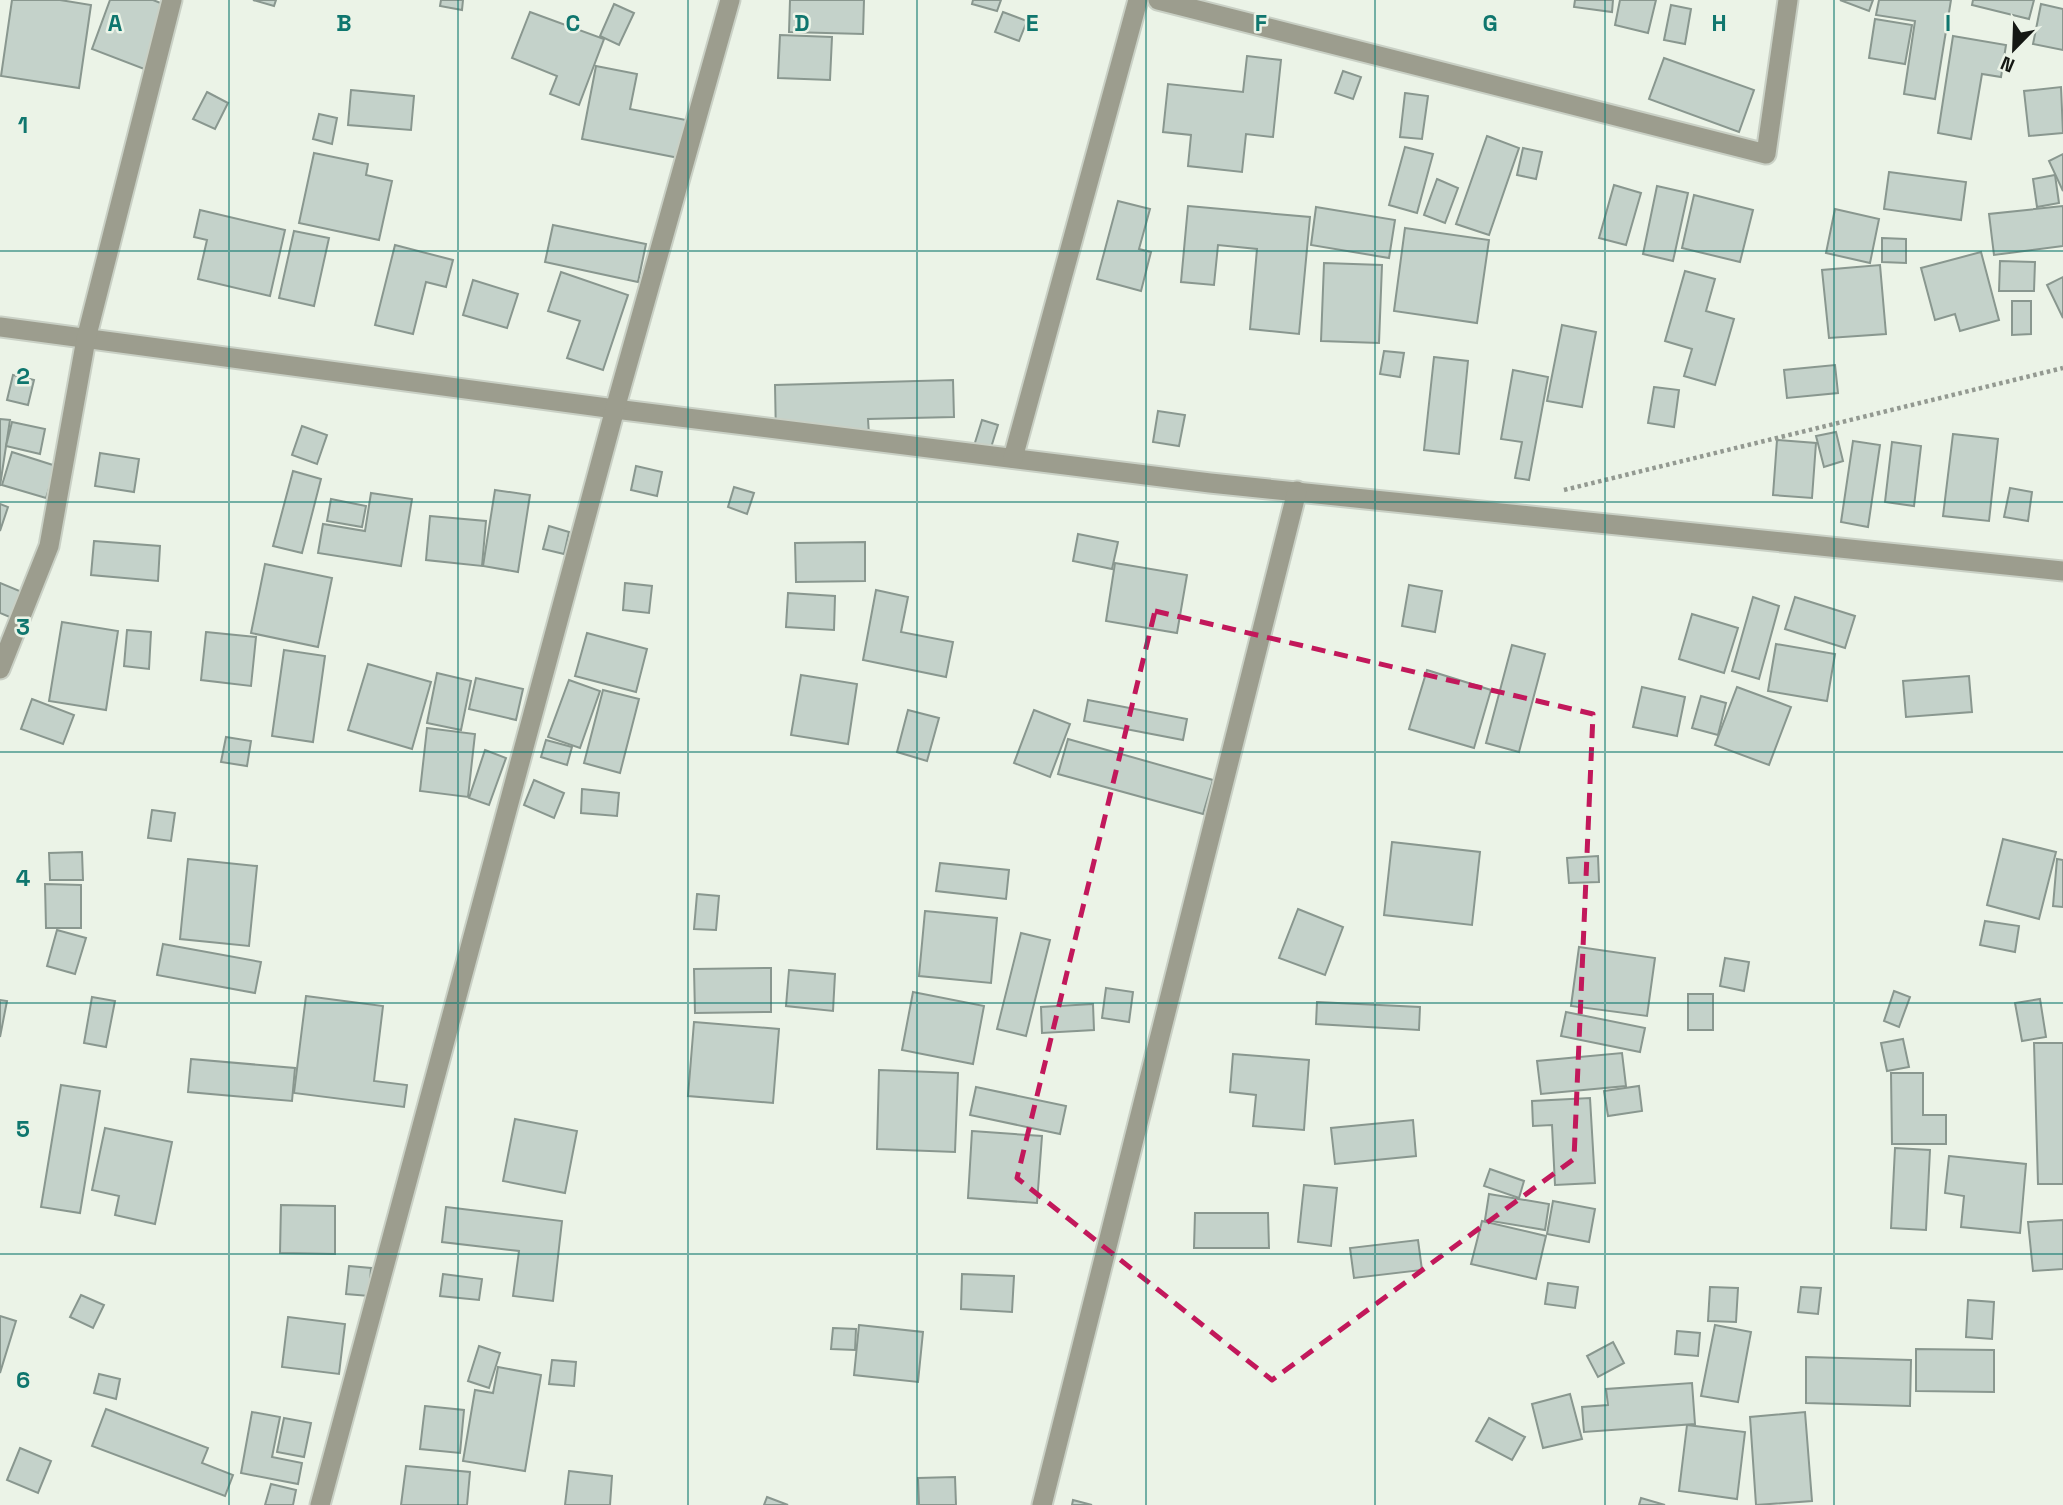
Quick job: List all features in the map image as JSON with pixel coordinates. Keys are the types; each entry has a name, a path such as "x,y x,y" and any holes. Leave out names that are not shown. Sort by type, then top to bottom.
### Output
{"street":[{"path":"0,669 49,546 86,339 172,0"},
{"path":"320,1505 615,408 730,0"},
{"path":"1013,458 1138,0"},
{"path":"1158,0 1766,154 1788,0"},
{"path":"0,327 1210,483 2063,571"},
{"path":"1042,1505 1297,491"}],"path":[{"path":"1562,491 2063,368"}],"highlighted area":[{"path":"1155,611 1593,714 1574,1159 1272,1380 1017,1178"}],"building":[{"path":"12,0 60,0 91,5 79,88 1,76"},
{"path":"110,0 153,0 176,9 152,72 92,49"},
{"path":"253,0 276,0 274,6"},
{"path":"441,0 463,0 462,10 440,6"},
{"path":"790,0 864,0 863,34 789,32"},
{"path":"973,0 1001,0 997,11 972,4"},
{"path":"1575,0 1613,0 1612,12 1574,7"},
{"path":"1620,0 1656,0 1648,33 1615,25"},
{"path":"1840,0 1873,0 1869,11"},
{"path":"1879,0 1951,0 1935,99 1904,94 1915,21 1876,15"},
{"path":"1973,0 2034,0 2029,19 1972,5"},
{"path":"614,4 634,13 619,45 600,36"},
{"path":"2041,4 2063,9 2063,50 2033,44"},
{"path":"1671,5 1691,9 1685,44 1664,40"},
{"path":"530,12 604,39 579,105 550,94 557,76 512,58"},
{"path":"1003,12 1027,21 1019,41 995,32"},
{"path":"1875,19 1912,25 1905,64 1869,58"},
{"path":"780,35 832,37 830,80 778,78"},
{"path":"1953,36 2006,45 2001,77 1982,74 1971,139 1938,133"},
{"path":"1247,56 1281,60 1273,137 1246,134 1242,172 1188,166 1191,135 1163,132 1168,84 1243,92"},
{"path":"1664,58 1754,90 1739,132 1649,99"},
{"path":"596,66 637,74 630,109 691,121 684,159 582,139"},
{"path":"1343,71 1361,77 1353,99 1335,93"},
{"path":"2061,87 2063,133 2029,136 2024,91"},
{"path":"351,90 414,96 411,130 348,125"},
{"path":"207,92 228,103 215,129 193,119"},
{"path":"1405,93 1428,96 1422,139 1400,137"},
{"path":"319,114 337,118 332,144 313,139"},
{"path":"1487,136 1519,148 1489,235 1456,224"},
{"path":"1405,147 1433,154 1417,213 1389,205"},
{"path":"1523,148 1542,152 1536,179 1517,175"},
{"path":"314,153 368,164 366,175 392,181 379,240 299,223"},
{"path":"2063,154 2063,191 2049,161"},
{"path":"1889,172 1966,182 1961,220 1884,209"},
{"path":"2055,175 2059,203 2037,207 2033,179"},
{"path":"1437,179 1458,188 1445,223 1424,215"},
{"path":"1614,185 1641,193 1626,245 1599,238"},
{"path":"1657,186 1688,193 1673,261 1643,254"},
{"path":"1694,195 1753,210 1740,262 1682,248"},
{"path":"1118,201 1150,209 1139,249 1151,252 1141,291 1097,279"},
{"path":"1188,206 1310,217 1299,334 1250,329 1257,249 1218,245 1214,285 1181,282"},
{"path":"2063,206 2063,246 1994,255 1989,214"},
{"path":"1316,207 1395,220 1389,258 1311,245"},
{"path":"1835,209 1879,219 1870,263 1826,253"},
{"path":"200,210 285,230 270,296 198,279 207,240 194,237"},
{"path":"553,225 646,244 638,282 545,262"},
{"path":"1405,228 1489,240 1477,323 1394,311"},
{"path":"294,231 329,238 314,306 279,298"},
{"path":"1882,238 1906,239 1906,263 1882,262"},
{"path":"395,245 453,260 446,287 426,282 413,334 375,325"},
{"path":"1981,252 1999,320 1960,331 1955,314 1935,320 1921,268"},
{"path":"2000,261 2035,262 2034,291 1999,291"},
{"path":"1324,263 1382,265 1379,343 1321,341"},
{"path":"1880,265 1886,334 1829,338 1822,270"},
{"path":"1685,271 1715,279 1706,311 1734,319 1715,385 1684,376 1692,349 1665,341"},
{"path":"561,272 628,295 603,370 567,358 580,321 548,311"},
{"path":"2063,277 2063,318 2047,285"},
{"path":"473,280 518,294 507,328 463,315"},
{"path":"2012,301 2031,301 2031,334 2012,335"},
{"path":"1562,325 1596,332 1582,407 1547,401"},
{"path":"1384,351 1404,353 1400,377 1380,374"},
{"path":"1434,357 1468,361 1459,454 1424,450"},
{"path":"1835,365 1838,393 1787,398 1784,370"},
{"path":"1513,370 1548,377 1529,480 1515,478 1522,442 1501,439"},
{"path":"13,375 34,380 28,405 7,400"},
{"path":"953,380 954,417 868,419 869,435 776,438 775,385"},
{"path":"1654,387 1679,390 1674,427 1648,423"},
{"path":"1158,411 1185,415 1179,446 1153,442"},
{"path":"0,419 10,420 0,486"},
{"path":"982,420 998,425 989,454 973,449"},
{"path":"12,422 45,429 40,454 6,446"},
{"path":"302,426 327,435 317,464 292,455"},
{"path":"1836,432 1843,461 1824,467 1816,436"},
{"path":"1953,434 1998,439 1989,521 1943,516"},
{"path":"1777,440 1816,443 1812,498 1773,495"},
{"path":"1853,441 1880,445 1868,527 1841,522"},
{"path":"1892,442 1921,446 1914,506 1885,502"},
{"path":"12,452 56,466 46,498 2,485"},
{"path":"100,453 139,459 134,492 95,486"},
{"path":"636,466 662,472 657,496 631,490"},
{"path":"293,471 321,479 302,553 273,546"},
{"path":"734,487 754,493 747,514 728,507"},
{"path":"2010,488 2032,492 2028,521 2004,517"},
{"path":"495,490 530,495 518,572 483,566"},
{"path":"371,493 412,499 401,566 318,553 323,524 365,531"},
{"path":"331,499 366,506 362,527 327,521"},
{"path":"0,504 8,507 0,531"},
{"path":"430,516 486,521 482,566 426,560"},
{"path":"549,526 569,532 564,554 543,549"},
{"path":"1078,534 1118,542 1112,569 1073,561"},
{"path":"94,541 160,546 158,581 91,575"},
{"path":"865,542 865,581 796,582 795,543"},
{"path":"1115,563 1187,575 1177,633 1106,621"},
{"path":"265,564 332,578 318,647 251,633"},
{"path":"0,583 22,592 12,618 0,613"},
{"path":"625,583 652,586 649,613 623,610"},
{"path":"1409,585 1442,591 1435,632 1402,626"},
{"path":"876,590 908,597 901,632 953,642 946,677 863,660"},
{"path":"788,593 835,596 834,630 786,627"},
{"path":"1753,597 1779,606 1759,679 1732,671"},
{"path":"1795,597 1855,616 1845,648 1785,629"},
{"path":"1692,614 1738,628 1724,673 1679,659"},
{"path":"62,622 118,631 106,710 49,701"},
{"path":"127,630 151,632 149,669 124,666"},
{"path":"206,632 256,637 251,686 201,680"},
{"path":"587,633 647,649 636,692 575,676"},
{"path":"1776,644 1835,654 1827,701 1768,691"},
{"path":"1512,645 1545,654 1519,752 1486,743"},
{"path":"284,650 325,656 313,742 272,736"},
{"path":"368,664 431,682 412,749 348,730"},
{"path":"1427,670 1491,690 1474,748 1409,729"},
{"path":"437,673 471,681 461,730 427,723"},
{"path":"801,675 857,684 848,744 791,735"},
{"path":"1969,676 1972,712 1906,717 1903,681"},
{"path":"476,678 523,689 516,720 469,709"},
{"path":"569,680 600,691 580,748 548,737"},
{"path":"1642,687 1685,697 1677,736 1633,727"},
{"path":"1737,687 1791,707 1769,765 1715,745"},
{"path":"603,690 639,699 620,773 584,763"},
{"path":"1701,696 1726,703 1718,735 1692,728"},
{"path":"32,699 74,715 63,744 21,729"},
{"path":"1088,700 1187,719 1183,740 1084,721"},
{"path":"908,710 939,718 927,761 897,752"},
{"path":"1034,710 1070,724 1050,777 1014,763"},
{"path":"427,728 475,734 468,797 420,791"},
{"path":"226,737 251,741 247,766 221,762"},
{"path":"1068,739 1213,780 1203,814 1058,774"},
{"path":"546,740 572,747 567,765 541,757"},
{"path":"485,750 506,758 489,805 469,798"},
{"path":"534,780 564,793 554,818 524,805"},
{"path":"582,789 619,793 617,816 581,813"},
{"path":"152,810 175,813 171,841 148,838"},
{"path":"2003,839 2056,852 2039,919 1987,905"},
{"path":"1392,842 1480,852 1472,925 1384,915"},
{"path":"82,852 83,880 50,880 49,853"},
{"path":"1598,856 1599,882 1569,883 1567,858"},
{"path":"188,859 257,866 249,946 180,939"},
{"path":"2057,859 2063,860 2063,907 2053,906"},
{"path":"940,863 1009,870 1006,899 936,891"},
{"path":"45,884 81,885 81,928 46,928"},
{"path":"697,894 719,896 716,930 694,929"},
{"path":"1298,909 1343,927 1325,975 1279,958"},
{"path":"925,911 997,918 991,983 919,976"},
{"path":"1985,921 2019,926 2015,952 1980,945"},
{"path":"57,930 86,938 75,974 47,966"},
{"path":"1021,933 1050,940 1026,1036 997,1029"},
{"path":"163,944 261,962 255,993 157,975"},
{"path":"1579,947 1655,958 1647,1016 1571,1006"},
{"path":"1725,958 1749,962 1744,991 1720,986"},
{"path":"771,968 771,1012 695,1013 694,969"},
{"path":"789,970 835,974 833,1011 786,1006"},
{"path":"1106,988 1133,992 1129,1022 1102,1018"},
{"path":"1894,991 1910,997 1899,1027 1884,1021"},
{"path":"913,992 984,1006 973,1064 902,1050"},
{"path":"1688,994 1713,994 1713,1030 1688,1030"},
{"path":"306,996 383,1006 374,1081 407,1085 404,1107 294,1093"},
{"path":"92,997 115,1001 106,1047 84,1043"},
{"path":"2040,999 2046,1037 2022,1041 2015,1003"},
{"path":"0,1000 7,1001 0,1037"},
{"path":"1317,1002 1420,1007 1419,1030 1316,1024"},
{"path":"1093,1004 1094,1030 1042,1033 1041,1007"},
{"path":"1566,1012 1645,1028 1640,1052 1561,1036"},
{"path":"694,1022 779,1029 773,1103 688,1096"},
{"path":"1903,1039 1909,1067 1887,1071 1881,1043"},
{"path":"2034,1043 2063,1043 2063,1184 2038,1184"},
{"path":"1622,1053 1626,1086 1541,1094 1537,1061"},
{"path":"1233,1054 1309,1060 1304,1130 1253,1126 1256,1095 1230,1092"},
{"path":"191,1059 295,1068 292,1101 188,1092"},
{"path":"879,1070 958,1073 955,1152 877,1149"},
{"path":"1891,1073 1923,1073 1923,1115 1946,1115 1946,1144 1892,1144"},
{"path":"61,1085 100,1091 80,1213 41,1207"},
{"path":"1639,1086 1642,1111 1608,1116 1604,1091"},
{"path":"976,1087 1066,1106 1060,1134 970,1115"},
{"path":"1590,1098 1595,1183 1555,1185 1552,1125 1533,1126 1532,1101"},
{"path":"515,1119 577,1131 565,1193 503,1181"},
{"path":"1413,1120 1416,1156 1335,1164 1331,1128"},
{"path":"105,1128 172,1142 155,1224 115,1215 119,1196 92,1190"},
{"path":"972,1131 1042,1136 1037,1203 968,1198"},
{"path":"1895,1148 1930,1150 1926,1230 1891,1228"},
{"path":"1949,1156 2026,1164 2020,1233 1961,1227 1964,1196 1945,1193"},
{"path":"1490,1169 1524,1181 1519,1198 1484,1186"},
{"path":"1304,1185 1337,1188 1331,1246 1298,1242"},
{"path":"1489,1194 1549,1204 1545,1230 1485,1220"},
{"path":"1553,1201 1595,1209 1589,1242 1547,1234"},
{"path":"281,1205 335,1206 335,1254 280,1253"},
{"path":"446,1207 562,1221 553,1301 513,1296 519,1251 442,1242"},
{"path":"1195,1213 1268,1213 1269,1248 1194,1248"},
{"path":"2063,1220 2063,1269 2033,1271 2028,1222"},
{"path":"1482,1221 1546,1236 1536,1279 1471,1264"},
{"path":"1418,1240 1422,1270 1354,1278 1350,1248"},
{"path":"349,1266 371,1268 369,1296 346,1294"},
{"path":"443,1274 482,1279 479,1300 440,1296"},
{"path":"962,1274 1014,1276 1012,1312 961,1309"},
{"path":"1548,1283 1578,1287 1575,1308 1545,1304"},
{"path":"1710,1287 1738,1288 1736,1322 1708,1321"},
{"path":"1801,1287 1821,1288 1818,1314 1798,1312"},
{"path":"81,1295 104,1305 93,1328 70,1317"},
{"path":"1968,1300 1994,1302 1992,1339 1966,1337"},
{"path":"0,1316 16,1321 0,1373"},
{"path":"288,1317 345,1324 339,1374 282,1367"},
{"path":"859,1325 923,1332 918,1382 854,1375"},
{"path":"1715,1325 1751,1332 1738,1402 1701,1396"},
{"path":"833,1328 856,1329 855,1350 831,1349"},
{"path":"1677,1331 1700,1333 1698,1356 1675,1354"},
{"path":"1613,1342 1624,1363 1598,1377 1587,1356"},
{"path":"479,1346 500,1353 489,1388 468,1381"},
{"path":"1916,1349 1994,1350 1994,1392 1916,1391"},
{"path":"1806,1357 1911,1360 1910,1406 1806,1403"},
{"path":"552,1360 576,1362 574,1386 549,1384"},
{"path":"498,1367 541,1375 525,1471 463,1461 475,1390 493,1393"},
{"path":"99,1374 120,1379 116,1399 94,1393"},
{"path":"1692,1383 1695,1424 1584,1432 1582,1407 1608,1405 1606,1389"},
{"path":"1570,1394 1582,1439 1543,1448 1532,1404"},
{"path":"425,1406 464,1410 460,1453 420,1449"},
{"path":"106,1409 208,1448 202,1463 233,1475 225,1496 92,1446"},
{"path":"252,1412 280,1417 272,1457 302,1463 298,1484 241,1473"},
{"path":"1805,1412 1812,1501 1756,1505 1750,1417"},
{"path":"284,1418 311,1423 304,1457 277,1452"},
{"path":"1489,1418 1525,1437 1512,1460 1476,1441"},
{"path":"1687,1425 1745,1432 1737,1499 1679,1491"},
{"path":"20,1448 51,1461 38,1493 7,1480"},
{"path":"406,1466 470,1472 467,1505 401,1505"},
{"path":"569,1471 612,1476 610,1505 565,1505"},
{"path":"955,1477 956,1505 919,1505 918,1478"},
{"path":"271,1484 296,1490 293,1505 265,1505"},
{"path":"767,1497 788,1505 764,1505"},
{"path":"1641,1498 1665,1505 1639,1505"},
{"path":"1073,1500 1092,1505 1072,1505"}]}
